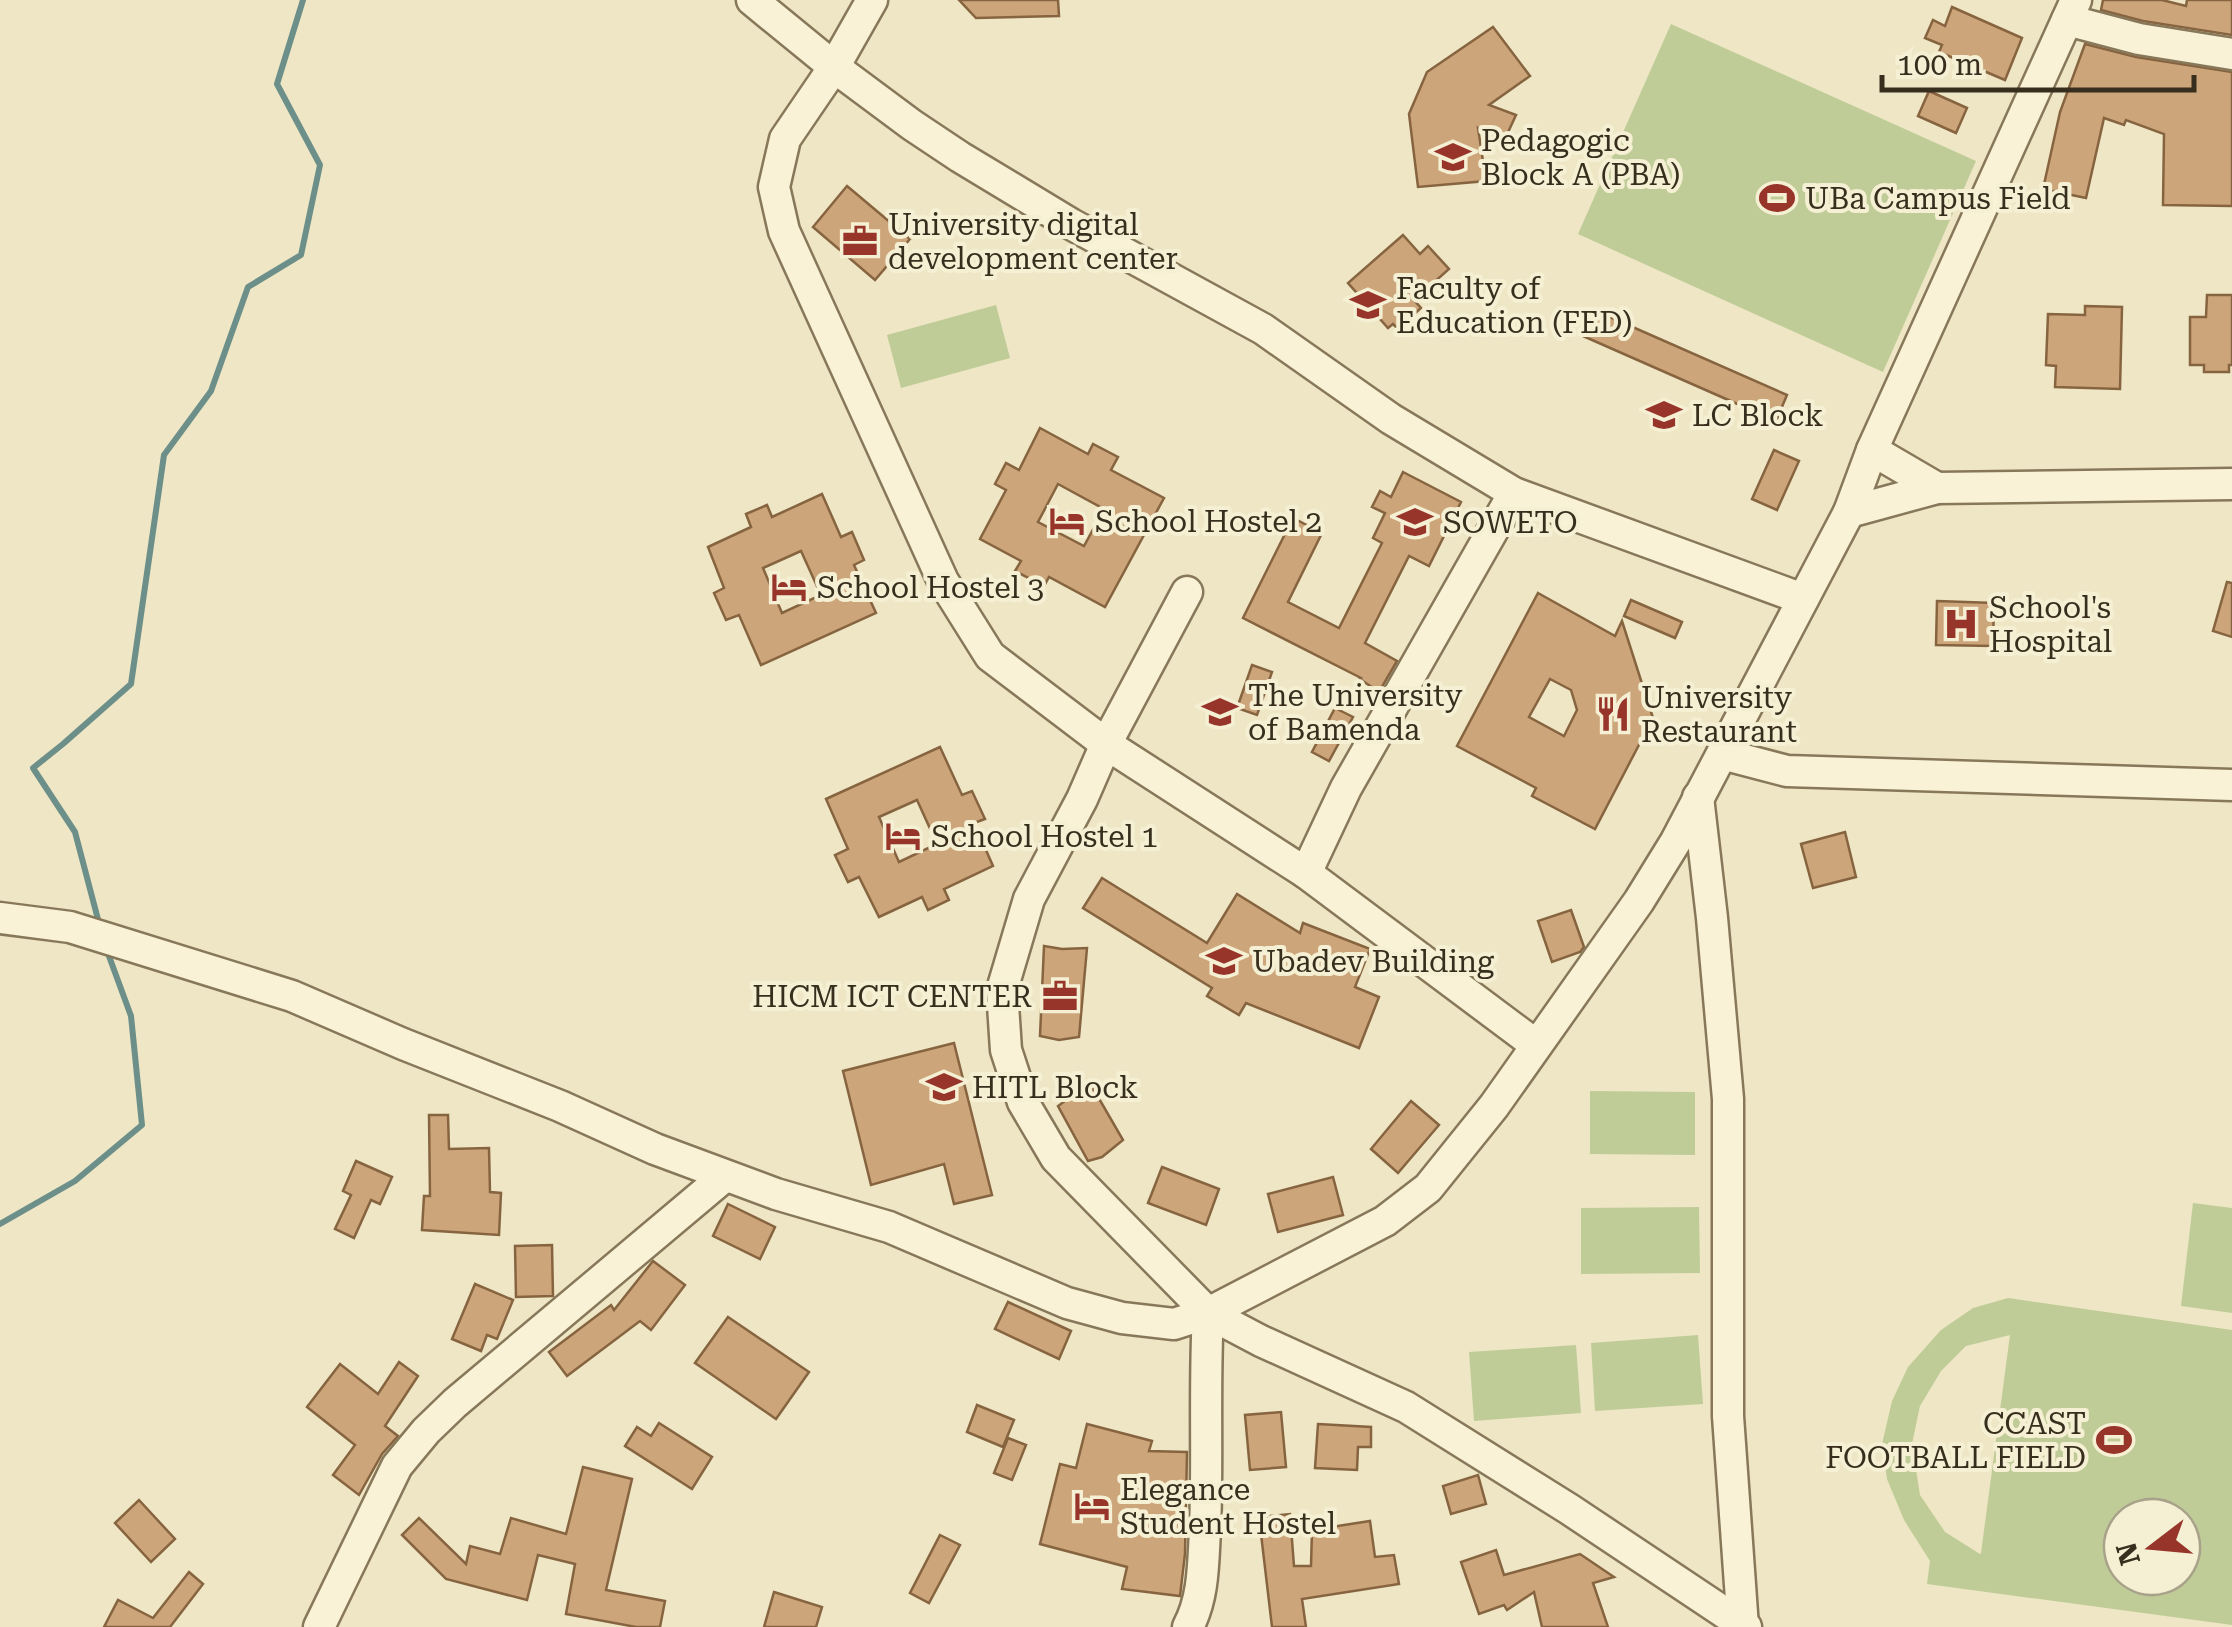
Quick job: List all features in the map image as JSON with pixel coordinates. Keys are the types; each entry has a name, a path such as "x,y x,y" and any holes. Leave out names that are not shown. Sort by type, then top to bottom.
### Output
{"street":[{"path":"752,0 912,126 1071,224 1262,329 1391,419 1514,493 1803,599"},
{"path":"872,0 834,68 786,139 774,187 784,231 943,581 990,656 1106,744 1306,873 1536,1046"},
{"path":"0,918 70,927 292,996 560,1106 655,1150 776,1194 889,1227 1066,1303 1122,1318 1174,1324 1208,1313 1385,1221 1428,1188 1494,1106 1640,901 1676,841 1849,512 1872,450 2072,10 2139,39 2232,54"},
{"path":"1872,450 1937,488"},
{"path":"1849,512 1937,488 2232,484"},
{"path":"1306,873 1346,788 1514,493"},
{"path":"1187,592 1029,900 1002,990 1006,1050 1023,1102 1056,1158 1208,1313 1406,1407 1744,1626"},
{"path":"1722,754 1786,771 2232,785"},
{"path":"1698,798 1728,1099 1728,1416 1744,1626"},
{"path":"319,1627 396,1466 426,1430 725,1176"},
{"path":"1188,1627 1202,1594 1208,1472 1208,1313"}],"green space":[{"name":"UBa Campus Field","path":"1671,24 1976,161 1883,372 1578,234"},
{"path":"996,305 1010,358 901,388 887,335"},
{"path":"1590,1091 1695,1092 1695,1155 1590,1154"},
{"path":"2193,1203 2232,1208 2232,1313 2181,1306"},
{"path":"1699,1207 1700,1273 1581,1274 1581,1208"},
{"name":"CCAST FOOTBALL FIELD","path":"2008,1298 2232,1330 2232,1625 1927,1584 1930,1561 1904,1520 1887,1479 1882,1444 1892,1401 1908,1367 1941,1330 1973,1308","holes":["2010,1335 1981,1553 1945,1532 1920,1495 1912,1444 1920,1406 1941,1371 1966,1346"]},
{"path":"1698,1335 1703,1404 1595,1411 1591,1343"},
{"path":"1576,1345 1581,1413 1474,1421 1469,1352"}],"building":[{"path":"959,0 1058,0 1059,16 976,18"},
{"path":"2103,0 2162,0 2186,6 2187,0 2232,0 2232,35 2101,10"},
{"path":"1952,7 2022,38 2005,80 1939,52 1942,45 1925,38 1933,20 1945,26"},
{"name":"Pedagogic Block A (PBA)","path":"1493,27 1530,76 1489,105 1516,115 1504,141 1478,128 1486,181 1418,187 1409,114 1427,72"},
{"path":"2085,44 2136,57 2232,72 2232,206 2163,205 2164,134 2126,120 2124,125 2104,118 2086,198 2043,189 2060,112"},
{"path":"1929,91 1967,108 1956,133 1918,116"},
{"path":"847,186 910,239 875,280 813,227"},
{"path":"1403,235 1420,254 1428,246 1449,269 1414,300 1421,308 1398,329 1393,324 1388,328 1348,283"},
{"path":"2207,295 2232,295 2229,372 2204,372 2204,365 2190,365 2190,317 2206,317"},
{"path":"2085,306 2122,307 2120,389 2055,387 2056,366 2046,365 2048,314 2085,315"},
{"path":"1594,310 1787,395 1776,421 1583,336"},
{"path":"1040,428 1088,454 1093,444 1118,457 1111,470 1164,498 1105,607 1049,577 1044,586 1015,571 1021,561 980,539 1006,490 995,484 1006,463 1019,470","holes":["1058,484 1104,509 1084,546 1038,522"]},
{"path":"1774,450 1799,461 1777,510 1752,499"},
{"path":"1403,472 1461,502 1429,566 1409,556 1365,643 1397,661 1379,692 1361,678 1243,618 1293,518 1322,533 1288,602 1339,628 1382,543 1373,538 1385,513 1372,507 1380,491 1391,497"},
{"path":"822,494 841,537 852,532 864,560 854,565 876,613 761,665 739,615 726,620 714,593 724,588 708,547 751,527 746,514 767,505 772,517","holes":["801,551 821,595 782,613 763,568"]},
{"path":"2227,582 2232,583 2232,637 2213,631"},
{"name":"University Restaurant","path":"1538,593 1615,636 1622,621 1653,718 1595,829 1532,796 1536,788 1457,746","holes":["1550,679 1571,690 1577,710 1564,736 1529,717"]},
{"path":"1631,600 1682,622 1675,638 1624,616"},
{"path":"1937,601 1994,603 1993,646 1936,645"},
{"path":"1252,665 1272,672 1257,715 1237,708"},
{"path":"1335,708 1353,717 1329,761 1312,752"},
{"path":"940,747 962,795 972,791 985,819 974,823 993,866 944,889 949,900 928,910 922,897 879,917 859,877 848,882 835,855 848,849 826,799","holes":["917,800 937,844 899,862 879,817"]},
{"path":"1845,832 1856,877 1813,888 1801,844"},
{"path":"1102,878 1207,943 1237,894 1300,933 1303,923 1370,949 1355,987 1379,997 1359,1048 1246,1003 1239,1015 1207,996 1212,988 1083,908"},
{"path":"1571,910 1584,947 1552,962 1538,921"},
{"path":"1044,946 1087,948 1079,1037 1059,1040 1040,1036"},
{"path":"954,1043 992,1195 954,1204 944,1164 871,1185 843,1071"},
{"path":"1090,1083 1123,1140 1102,1157 1088,1161 1058,1106"},
{"path":"1411,1101 1439,1125 1398,1173 1371,1149"},
{"path":"429,1115 448,1115 449,1149 489,1148 490,1192 501,1193 499,1235 422,1230 424,1196 430,1196"},
{"path":"356,1161 392,1177 380,1204 371,1200 354,1238 335,1229 351,1195 343,1191"},
{"path":"1162,1167 1219,1189 1206,1225 1148,1203"},
{"path":"1333,1177 1343,1215 1278,1232 1268,1194"},
{"path":"728,1204 775,1227 760,1259 713,1236"},
{"path":"552,1245 553,1296 516,1297 515,1246"},
{"path":"653,1261 685,1285 651,1330 640,1321 567,1376 549,1352 611,1305 614,1310"},
{"path":"475,1284 513,1300 497,1339 487,1335 481,1351 452,1339"},
{"path":"1008,1302 1071,1331 1059,1359 995,1329"},
{"path":"728,1317 809,1372 776,1419 695,1363"},
{"path":"399,1362 418,1376 385,1426 398,1436 382,1454 359,1495 333,1475 355,1445 307,1407 340,1364 378,1394"},
{"path":"977,1405 1014,1420 1003,1447 967,1432"},
{"path":"1281,1412 1286,1467 1250,1470 1245,1415"},
{"path":"659,1423 712,1457 692,1489 625,1446 637,1427 651,1436"},
{"path":"1087,1424 1152,1441 1149,1451 1187,1452 1180,1596 1122,1589 1127,1567 1040,1544 1060,1464 1076,1468"},
{"path":"1318,1424 1371,1427 1371,1447 1358,1447 1357,1470 1315,1468"},
{"path":"1008,1438 1026,1445 1012,1480 994,1473"},
{"path":"583,1467 632,1479 606,1590 665,1601 660,1627 636,1627 566,1614 575,1564 538,1555 527,1600 446,1579 402,1535 419,1518 466,1564 470,1546 500,1554 511,1518 566,1534"},
{"path":"1478,1475 1486,1504 1451,1514 1443,1486"},
{"path":"139,1500 175,1539 151,1562 115,1523"},
{"path":"1290,1514 1294,1566 1311,1566 1312,1530 1370,1521 1375,1557 1394,1555 1399,1584 1302,1599 1306,1627 1272,1627 1259,1517"},
{"path":"940,1535 960,1545 929,1603 910,1593"},
{"path":"1496,1550 1504,1575 1580,1554 1614,1577 1593,1583 1608,1627 1542,1627 1534,1592 1507,1610 1504,1605 1479,1614 1461,1562"},
{"path":"189,1572 203,1584 170,1627 104,1627 118,1600 153,1618"},
{"path":"774,1592 822,1607 816,1627 764,1627"}],"waterway":[{"path":"100,927 75,832 33,768 131,684 164,455 211,391 248,287 301,255 320,165 277,84 303,0"},
{"path":"0,1224 75,1181 142,1125 131,1016 106,948"}],"place":[{"name":"Pedagogic Block A (PBA)","path":"1453,157"},
{"name":"UBa Campus Field","path":"1777,198"},
{"name":"University digital development center","path":"860,241"},
{"name":"Faculty of Education (FED)","path":"1368,305"},
{"name":"LC Block","path":"1664,415"},
{"name":"School Hostel 2","path":"1067,521"},
{"name":"SOWETO","path":"1415,522"},
{"name":"School Hostel 3","path":"789,587"},
{"name":"School's Hospital","path":"1961,624"},
{"name":"The University of Bamenda","path":"1220,712"},
{"name":"University Restaurant","path":"1613,714"},
{"name":"School Hostel 1","path":"903,836"},
{"name":"Ubadev Building","path":"1224,961"},
{"name":"HICM ICT CENTER","path":"1060,996"},
{"name":"HITL Block","path":"944,1087"},
{"name":"CCAST FOOTBALL FIELD","path":"2114,1440"},
{"name":"Elegance Student Hostel","path":"1092,1506"}]}
